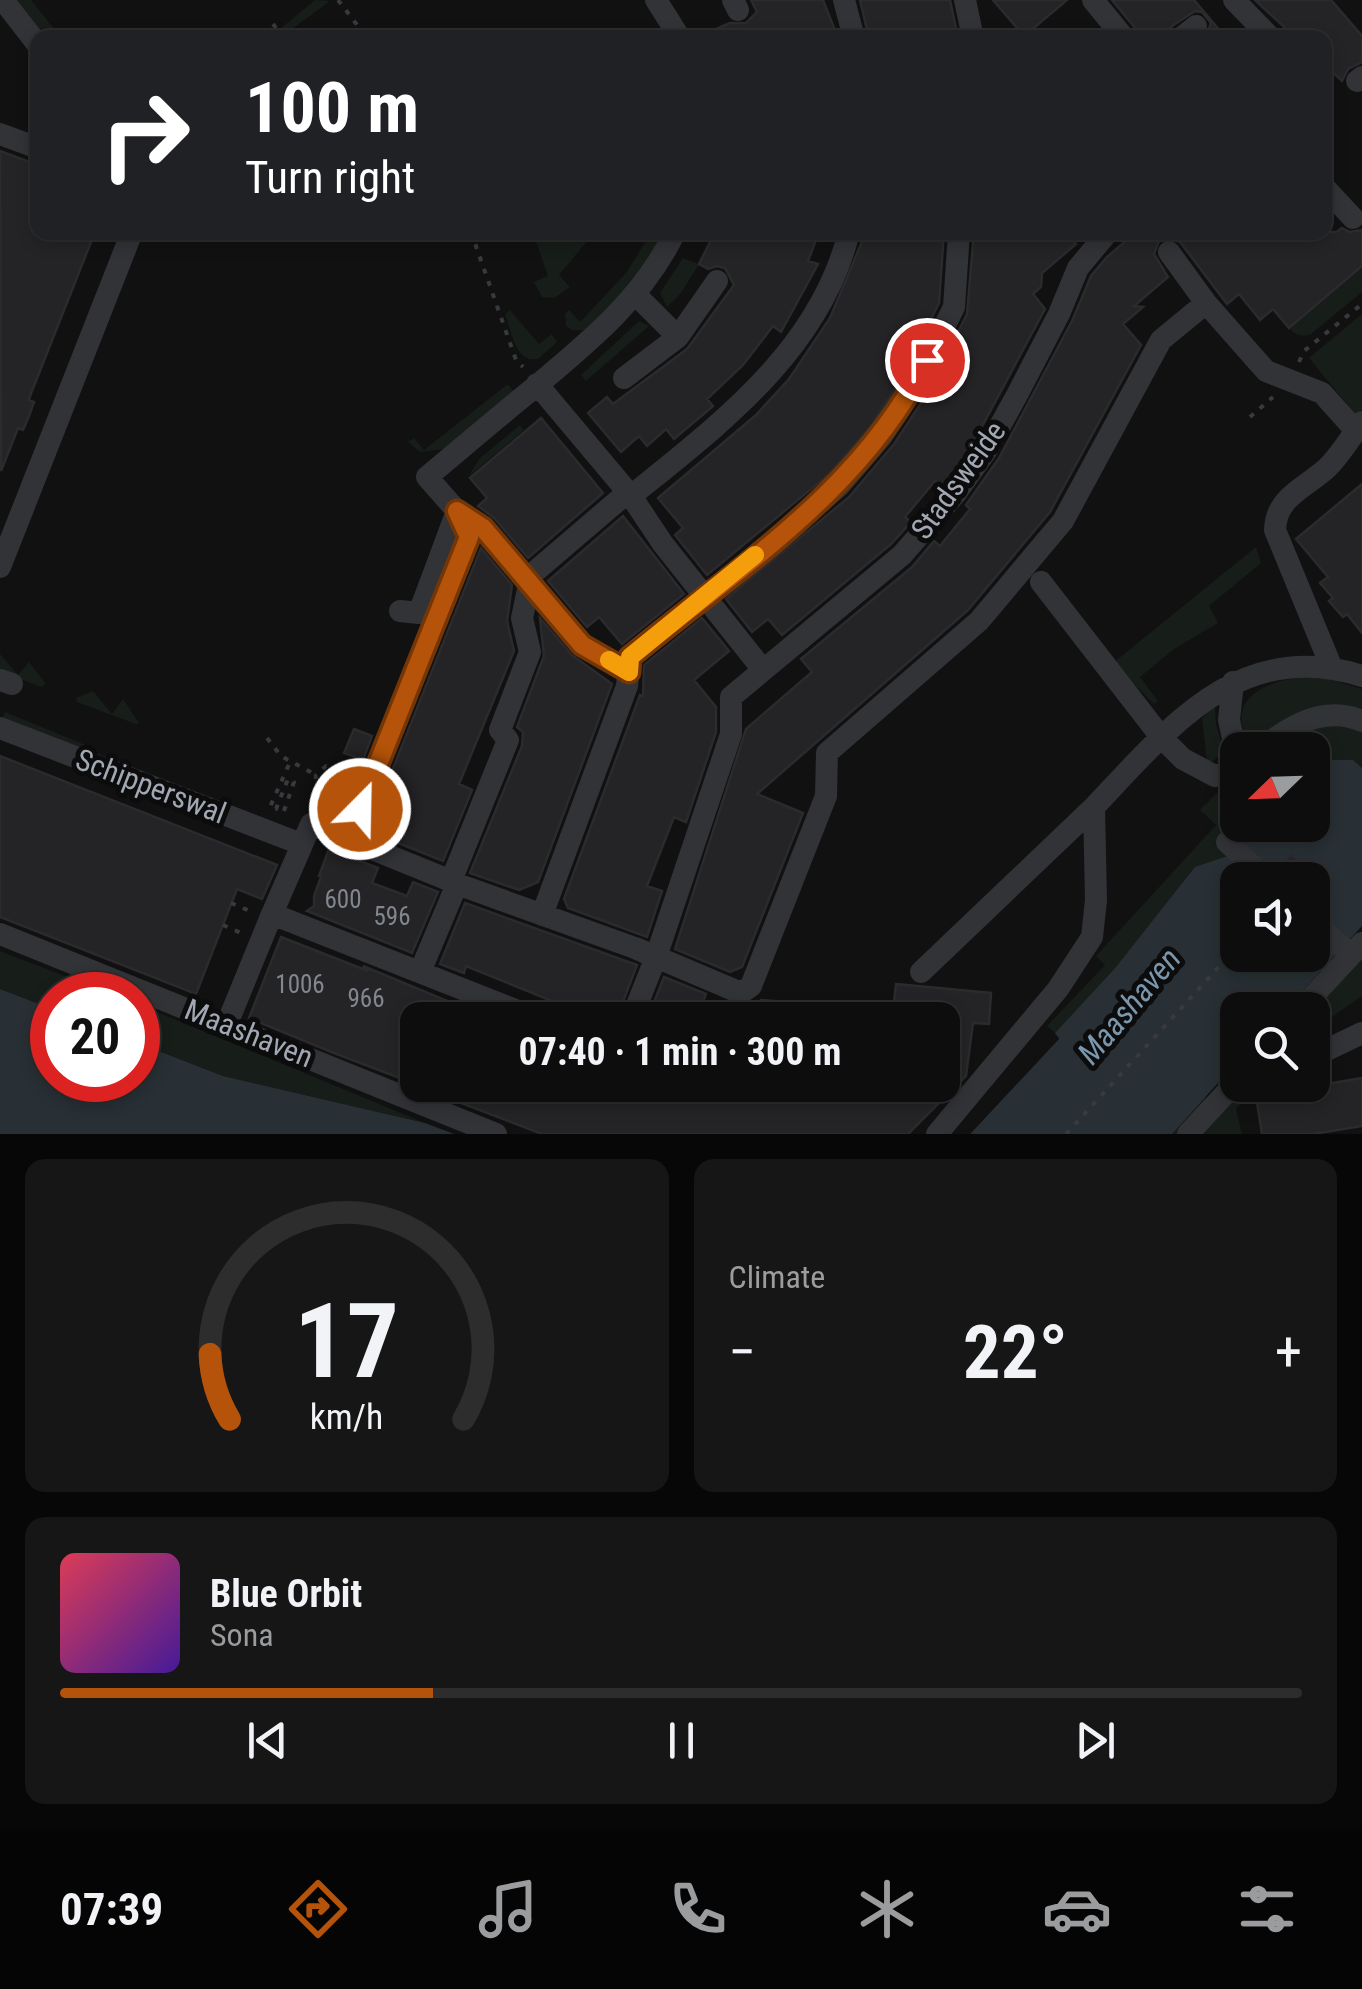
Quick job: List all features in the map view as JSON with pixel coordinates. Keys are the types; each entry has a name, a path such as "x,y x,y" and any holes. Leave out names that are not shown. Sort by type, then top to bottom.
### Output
{"street":[{"path":"3,0 30,35"},
{"path":"656,0 678,30"},
{"path":"672,0 681,30"},
{"path":"844,0 852,30"},
{"path":"964,0 971,30"},
{"path":"1092,0 1117,30"},
{"path":"1234,0 1262,30"},
{"path":"0,134 30,145"},
{"path":"1332,196 1353,218"},
{"path":"0,567 129,240"},
{"path":"629,672 582,645 483,528 457,511 427,477 567,361 636,295 671,240"},
{"path":"420,972 508,740 500,730 530,652 522,618 531,575 729,416 771,373 812,321 846,240"},
{"path":"542,915 628,686 630,657 838,486 882,436 914,387 954,307 958,240"},
{"name":"Stadsweide","path":"637,1002 731,734 731,697 902,555 956,492 1002,423 1095,240"},
{"path":"1169,252 1206,304 1266,371 1322,393 1359,427 1330,465 1276,514 1275,530 1331,666"},
{"path":"624,378 678,338 718,281"},
{"path":"636,295 678,338"},
{"path":"320,828 656,957 741,994 751,986 826,796 827,753 979,621 1062,521 1161,340 1206,304"},
{"path":"538,384 630,494 663,544 763,670"},
{"path":"400,610 419,613 457,511"},
{"path":"226,1024 272,914 469,537 457,511"},
{"path":"1040,582 1161,737 1201,771 1220,774"},
{"path":"922,972 1183,716 1233,682 1280,668 1331,666 1362,676"},
{"path":"1231,732 1228,720 1233,682"},
{"path":"1286,732 1313,717 1337,715 1362,721"},
{"name":"Schipperswal","path":"0,728 320,828"},
{"path":"937,1134 1058,989 1092,937 1096,900 1094,807"},
{"path":"1227,842 1249,862"},
{"path":"272,914 495,1002"},
{"path":"1315,992 1352,949 1330,933"},
{"name":"Maashaven","path":"0,934 496,1134"},
{"path":"1330,1047 1362,1032"},
{"path":"1188,1134 1220,1099"}],"path":[{"path":"338,0 361,30"},
{"path":"273,24 278,30"},
{"path":"474,240 516,360 538,384"},
{"path":"1250,417 1291,381 1304,351 1362,304"},
{"path":"267,738 290,762 316,775"},
{"path":"290,762 270,807 276,809 288,779 294,782 283,811 320,828 316,775"},
{"path":"316,775 326,766 346,776 342,788"},
{"path":"1066,1134 1220,966"}],"shaded area":[{"path":"7,0 31,0 55,30 31,30"},
{"path":"315,0 330,1 291,30 280,29"},
{"path":"535,240 588,240 559,275 570,287 554,298 542,297 534,282 548,276"},
{"path":"647,240 658,240 618,297 584,330 566,326 565,314 569,310 580,322 626,273"},
{"path":"683,258 699,264 667,307 660,293"},
{"path":"1362,268 1362,292 1311,334 1299,335 1290,329"},
{"path":"510,310 539,344 552,334 557,342 538,359 524,356 505,314"},
{"path":"1362,314 1362,410 1356,415 1309,358"},
{"path":"639,321 649,326 586,381 581,375"},
{"path":"508,384 514,392 444,449 420,452 408,442 414,438 424,450"},
{"path":"520,425 524,430 469,476 479,459"},
{"path":"1256,547 1261,563 1209,606 1218,623 1174,649 1140,677 1158,701 1154,704 1113,663"},
{"path":"0,654 18,675 29,662 46,684 41,687 0,671"},
{"path":"1301,677 1328,679 1362,689 1362,712 1292,732 1245,732 1242,713 1246,703 1275,683"},
{"path":"93,691 112,714 123,699 139,723 136,724 77,702 76,698"},
{"path":"1215,707 1220,755 1212,762 1207,761 1202,718"},
{"path":"5,712 93,748 90,753 1,721"},
{"path":"1316,723 1362,730 1362,768 1353,760 1330,760 1330,732 1302,732"},
{"path":"1220,790 1220,839 1215,844 1228,856 1055,1033 1047,1026 1105,965 1096,956 1216,825 1200,810"},
{"path":"0,951 54,972 30,972 30,1001 0,989"},
{"path":"1362,952 1362,996 1330,1018 1328,992"},
{"path":"160,1013 425,1123 223,1076 160,1052"},
{"path":"1204,1096 1220,1111 1228,1102 1242,1102 1236,1109 1242,1134 1170,1134"}],"water":[{"name":"Maashaven","path":"1330,760 1353,760 1362,768 1362,926 1330,961 1330,862 1220,862 1220,972 1320,972 1302,992 1220,992 1220,1081 1172,1134 970,1134 1059,1039 1055,1033 1116,967 1195,867 1228,856 1239,842 1330,842"},
{"path":"0,989 30,1001 30,1102 160,1102 160,1052 223,1076 425,1123 454,1134 0,1134"}],"pier":[{"path":"1051,1030 1059,1038 970,1134 965,1134 1053,1038"}],"building":[{"path":"751,0 823,0 835,30 714,30 730,23 746,23 757,12"},
{"path":"860,0 950,0 956,30 867,30"},
{"path":"993,0 1067,0 1031,30 1019,30"},
{"path":"1112,0 1194,0 1219,30 1209,30 1211,23 1202,12 1195,11 1170,30 1136,29"},
{"path":"1255,0 1331,0 1362,36 1362,62 1348,69 1342,81 1332,72 1332,30 1287,30"},
{"path":"0,151 30,162 30,240 92,240 30,396 29,400 34,402 29,416 23,430 18,428 1,471"},
{"path":"1342,228 1350,232 1362,230 1362,266 1289,328 1273,309 1260,320 1239,294 1227,304 1175,240 1332,240 1332,232"},
{"path":"711,240 816,240 808,261 818,264 781,332 773,326 743,365 707,399 713,406 674,439 666,429 647,446 639,436 621,452 588,413 607,397 613,404 687,349 734,285 725,268 708,269 699,264"},
{"path":"863,240 943,240 939,303 901,380 870,427 828,475 707,575 675,535 683,528 658,498 756,415 789,379 830,318"},
{"path":"973,240 1073,240 1076,244 1042,273 1041,287 1033,294 1045,309 973,443 944,484 935,481 905,517 911,522 891,544 782,635 768,619 752,632 726,599 849,497 894,444 927,394 967,314"},
{"path":"1127,240 1161,240 1154,254 1168,277 1134,306 1143,307 1123,324 1141,345 1050,512 968,610 757,794 803,813 742,967 730,972 675,949 746,729 812,672 801,659 912,567 934,541 940,546 970,509 966,505 999,458 1072,321 1091,276"},
{"path":"541,418 603,493 528,558 494,518 478,506 487,498 470,478"},
{"path":"1362,484 1362,633 1347,614 1343,617 1329,601 1333,598 1320,583 1328,577 1296,539"},
{"path":"623,516 684,594 622,644 599,617 587,627 548,581"},
{"path":"481,548 512,585 507,621 514,651 459,784 472,790 443,861 368,831"},
{"path":"540,618 572,655 612,684 538,882 519,890 470,873 522,746 523,732 517,727 544,656"},
{"path":"702,618 729,651 694,680 716,707 716,732 686,822 674,817 647,886 662,891 647,937 568,908 564,899 640,695 643,696 644,665"},
{"path":"354,729 372,736 363,760 344,753"},
{"path":"0,756 277,865 262,899 237,889 196,994 160,980 160,972 140,972 0,917"},
{"path":"329,849 378,868 372,883 407,896 413,882 438,892 412,953 307,911 314,906"},
{"path":"465,903 637,965 623,1002 554,1002 466,966 464,973 440,964"},
{"path":"281,937 450,1002 400,1002 400,1078 249,1018"},
{"path":"664,977 706,994 703,1002 654,1002"},
{"path":"896,984 991,993 989,1024 973,1023 966,1076 960,1082 960,1002 894,1002"},
{"path":"1362,1078 1362,1126 1313,1134 1262,1134 1257,1102 1330,1102 1330,1083"},
{"path":"459,1102 940,1102 908,1134 542,1134"}],"slow traffic":[{"path":"609,660 629,672 630,657 755,555"}],"route":[{"path":"360,809 469,537 457,511 483,528 582,645 629,672 630,657 838,486 882,436 927,360"}]}
